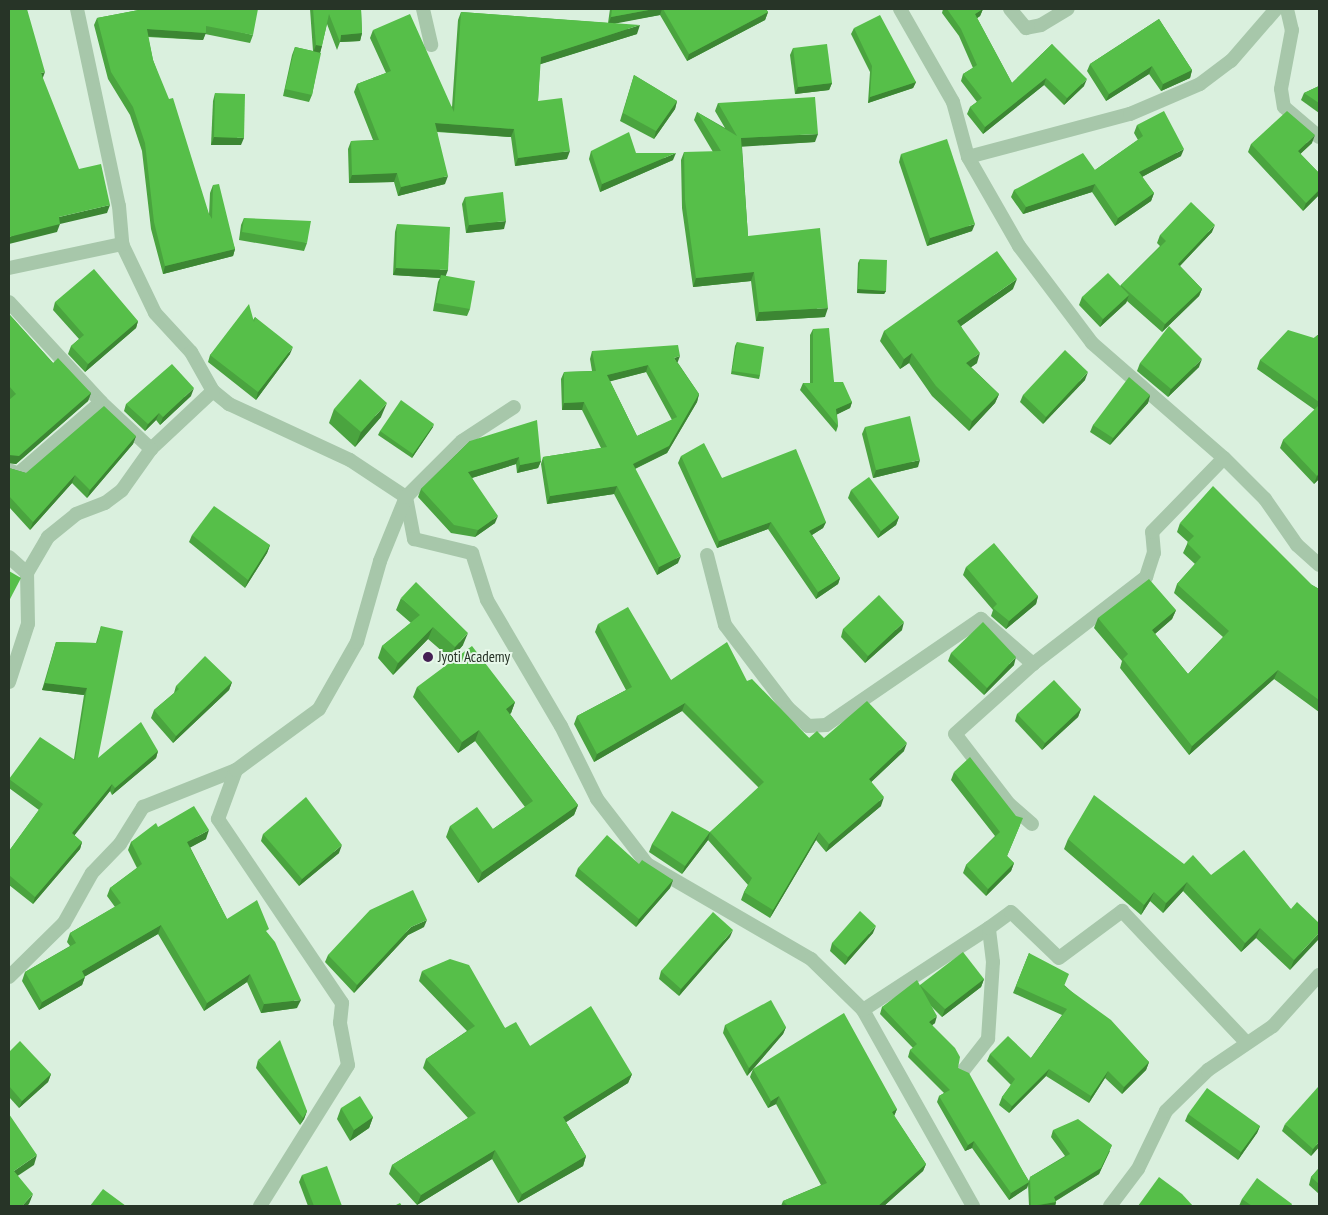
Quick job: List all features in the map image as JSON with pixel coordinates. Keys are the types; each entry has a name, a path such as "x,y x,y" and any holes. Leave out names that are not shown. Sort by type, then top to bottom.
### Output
{"street":[{"path":"77,9 119,206 122,244 155,313 191,352 213,391 229,404 350,460 406,497 414,539 472,554 487,600 561,726 597,799 647,864 811,959 863,1010 973,1206"},
{"path":"423,9 431,45"},
{"path":"900,9 953,102 968,157 1019,246 1092,343 1224,458 1265,499 1297,545 1319,565"},
{"path":"1010,9 1026,28 1041,25 1068,9"},
{"path":"968,157 1130,114 1200,84 1231,61 1276,9"},
{"path":"1287,9 1292,30 1281,89 1284,107 1319,137"},
{"path":"9,268 122,244"},
{"path":"9,302 101,402 151,449"},
{"path":"9,682 28,624 27,573 48,537 76,514 105,503 122,490 151,449 213,391"},
{"path":"9,470 18,474 101,402"},
{"path":"9,977 64,923 92,873 120,844 143,807 236,770 319,709 356,642 380,561 406,497 462,441 514,407"},
{"path":"1032,824 1009,804 955,734 1033,664 1146,577 1154,553 1152,532 1224,458"},
{"path":"707,555 725,625 788,708 808,726 826,725 981,619 1033,664"},
{"path":"9,557 27,573"},
{"path":"236,770 218,819 342,1003 340,1023 348,1065 260,1206"},
{"path":"863,1010 1011,912 1059,958 1122,911 1246,1042"},
{"path":"963,1071 988,1039 993,962 989,928"},
{"path":"1110,1206 1138,1169 1166,1111 1208,1070 1246,1042 1273,1026 1319,975"}],"building":[{"path":"9,9 27,9 45,72 41,73 79,169 101,164 110,205 59,217 60,224 9,237 10,193"},
{"path":"144,9 258,9 253,35 206,26 206,33 147,29 153,60 169,99 173,98 209,214 212,219 213,185 219,184 235,249 165,266 154,222 145,143 133,107 111,72 97,18"},
{"path":"313,9 361,9 362,33 341,35 340,42 329,14 322,46 316,45"},
{"path":"612,9 654,9 611,17"},
{"path":"663,9 766,9 768,12 689,54"},
{"path":"947,9 983,9 975,14 1012,83 1052,44 1087,79 1067,98 1046,78 985,127 970,107 982,98 963,74 977,65 961,29"},
{"path":"461,12 640,25 541,57 538,101 562,98 570,151 518,158 514,129 435,123 448,176 401,187 397,173 352,175 351,141 379,140 357,84 391,71 373,30 410,14 454,112"},
{"path":"880,15 916,82 870,97 872,66 854,28"},
{"path":"1159,19 1192,70 1163,84 1152,66 1109,94 1090,64"},
{"path":"827,44 832,83 798,87 793,48"},
{"path":"295,47 321,53 312,95 285,89"},
{"path":"634,75 677,101 656,131 623,113"},
{"path":"1319,86 1319,103 1304,93"},
{"path":"215,93 245,94 244,138 214,137"},
{"path":"815,97 818,134 741,138 748,236 820,228 828,308 759,312 754,272 696,278 685,200 684,152 721,151 697,112 737,136 718,103"},
{"path":"1164,111 1184,149 1139,172 1154,193 1118,218 1095,184 1026,207 1014,190 1083,153 1095,170 1143,136 1137,125"},
{"path":"1287,111 1315,135 1298,151 1319,173 1319,190 1306,203 1251,144"},
{"path":"629,132 636,153 676,153 602,184 591,151"},
{"path":"947,139 975,224 930,238 901,154"},
{"path":"503,192 506,221 469,225 465,197"},
{"path":"1191,202 1215,225 1178,264 1202,289 1165,324 1121,285 1166,241 1160,235"},
{"path":"244,218 311,221 307,243 242,232"},
{"path":"397,224 450,227 448,270 396,268"},
{"path":"997,251 1017,279 957,321 980,353 966,363 999,394 972,421 936,386 912,353 904,359 884,331"},
{"path":"860,259 887,260 886,291 858,289"},
{"path":"94,269 138,321 88,364 71,346 84,335 55,302"},
{"path":"1108,273 1129,295 1103,319 1082,297"},
{"path":"441,275 475,281 470,309 436,303"},
{"path":"249,304 254,322 255,317 293,347 258,392 210,355"},
{"path":"9,314 53,363 58,358 91,393 19,456 9,455 9,400 16,394 9,386"},
{"path":"1169,326 1202,359 1171,389 1140,363"},
{"path":"829,328 834,382 843,382 852,402 836,409 838,426 803,383 813,383 813,329"},
{"path":"1288,330 1314,338 1319,334 1319,402 1260,360"},
{"path":"737,342 764,347 760,375 732,371"},
{"path":"678,345 680,356 674,358 699,394 669,446 633,464 681,556 659,567 617,486 550,496 543,457 607,447 584,402 564,403 564,372 596,371 592,351","holes":["648,365 677,417 637,436 607,375"]},
{"path":"1065,350 1088,372 1046,417 1023,395"},
{"path":"172,364 194,388 163,417 159,413 148,424 126,404"},
{"path":"1129,377 1150,395 1113,438 1093,425"},
{"path":"360,379 387,403 361,432 334,409"},
{"path":"401,400 434,424 413,454 380,431"},
{"path":"1319,405 1319,473 1317,476 1283,440"},
{"path":"104,406 136,436 90,490 75,475 33,522 9,496 9,468 26,473"},
{"path":"910,416 920,460 876,470 865,427"},
{"path":"537,420 541,461 520,465 519,457 468,472 498,516 478,530 454,525 421,489 470,441"},
{"path":"704,443 722,478 796,449 826,522 809,531 840,578 818,592 771,522 719,541 681,456"},
{"path":"869,477 899,517 881,531 851,490"},
{"path":"1213,486 1312,585 1319,589 1319,700 1278,670 1192,746 1123,659 1128,654 1098,618 1149,579 1176,610 1152,630 1188,674 1229,631 1177,584 1201,557 1187,543 1194,536 1180,523"},
{"path":"214,506 270,545 248,580 192,535"},
{"path":"994,543 1038,596 1009,621 993,608 997,604 966,567"},
{"path":"9,571 21,578 9,601"},
{"path":"416,582 468,633 455,647 433,627 398,663 382,646 420,615 401,598"},
{"path":"879,595 904,622 868,656 843,629"},
{"path":"628,607 671,680 727,642 747,681 752,679 809,738 817,731 824,738 867,701 907,743 869,779 884,797 829,844 819,832 773,910 744,892 752,878 710,832 764,782 685,703 597,754 577,716 632,687 598,624"},
{"path":"983,622 1016,657 987,688 951,653"},
{"path":"101,626 123,631 98,758 141,722 158,751 115,788 112,784 72,833 82,842 35,897 9,875 9,851 43,804 9,779 40,737 75,760 87,688 45,683 56,642 97,643"},
{"path":"472,646 515,702 506,709 578,805 482,872 450,826 477,807 493,829 533,801 479,730 462,742 417,687"},
{"path":"205,656 232,682 176,736 154,710 179,689 176,686"},
{"path":"1054,680 1081,709 1045,743 1017,714"},
{"path":"970,757 1016,816 1023,818 1007,856 1014,863 988,889 966,865 1000,832 954,772"},
{"path":"1094,795 1184,864 1193,855 1211,875 1244,850 1291,909 1297,902 1319,923 1319,933 1294,960 1260,928 1245,943 1187,882 1166,903 1154,892 1144,905 1068,839"},
{"path":"306,797 342,845 302,879 263,834"},
{"path":"194,806 209,830 187,842 227,919 257,900 269,929 266,931 275,942 301,1000 264,1004 250,974 207,1003 161,925 82,971 85,977 42,1002 25,972 76,943 70,933 121,903 110,888 142,864 131,842 156,823 158,827"},
{"path":"672,811 710,832 685,866 652,844"},
{"path":"607,835 639,864 642,860 673,880 639,919 578,868"},
{"path":"413,890 427,920 411,927 357,985 328,955 370,910"},
{"path":"860,911 876,926 848,957 832,943"},
{"path":"713,912 733,930 681,989 661,971"},
{"path":"963,952 984,979 945,1009 920,985"},
{"path":"1029,953 1069,974 1064,986 1111,1020 1149,1062 1124,1087 1108,1071 1091,1096 1049,1069 1012,1106 1002,1097 1015,1079 990,1054 1008,1036 1031,1058 1067,1009 1016,986"},
{"path":"450,959 469,965 505,1028 516,1022 530,1046 591,1006 632,1074 563,1117 586,1156 522,1194 495,1150 421,1195 392,1165 476,1113 426,1059 475,1026 422,971"},
{"path":"917,980 937,1016 929,1022 955,1048 960,1057 958,1068 969,1073 1029,1182 1011,1193 974,1141 968,1145 939,1096 950,1090 910,1050 917,1044 882,1007"},
{"path":"771,1000 786,1027 749,1068 725,1025"},
{"path":"844,1013 897,1109 892,1112 926,1164 878,1206 788,1206 783,1201 827,1183 779,1096 771,1101 753,1069"},
{"path":"280,1040 307,1111 303,1118 258,1060"},
{"path":"20,1041 51,1074 22,1101 9,1086 9,1052"},
{"path":"1318,1087 1319,1142 1313,1149 1285,1124"},
{"path":"1207,1088 1260,1126 1241,1152 1188,1114"},
{"path":"360,1096 373,1117 354,1130 341,1108"},
{"path":"9,1114 37,1155 14,1171 33,1194 22,1206 9,1206"},
{"path":"1078,1119 1112,1145 1101,1168 1054,1197 1056,1202 1031,1206 1030,1177 1070,1154 1053,1130"},
{"path":"327,1166 342,1206 314,1206 302,1175"},
{"path":"1319,1168 1319,1184 1311,1177"},
{"path":"1159,1177 1182,1194 1193,1206 1138,1206"},
{"path":"1257,1178 1292,1204 1291,1206 1252,1206 1242,1199"},
{"path":"103,1189 126,1206 90,1206"}],"place":[{"name":"Jyoti Academy","path":"428,657"}]}
